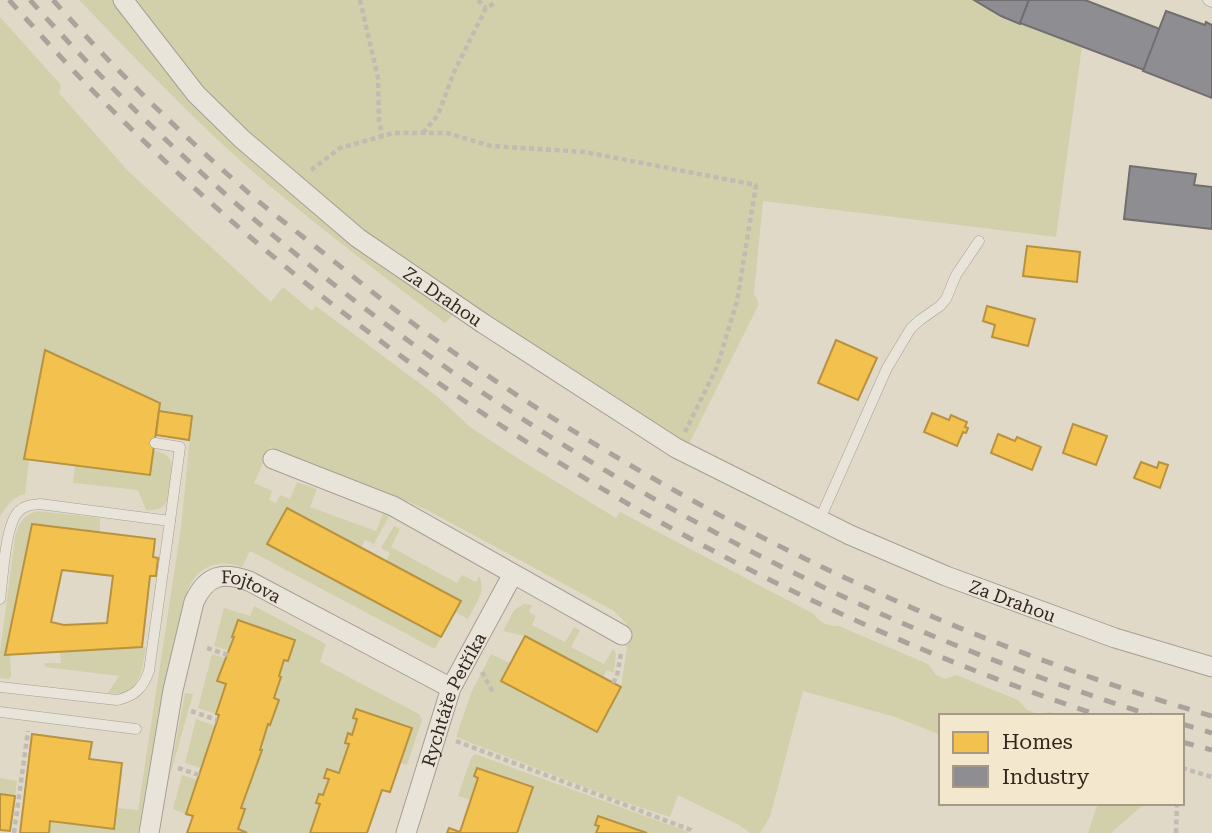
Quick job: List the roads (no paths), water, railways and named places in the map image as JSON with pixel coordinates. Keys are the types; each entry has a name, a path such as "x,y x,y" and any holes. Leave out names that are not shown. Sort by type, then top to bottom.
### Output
{"street":[{"name":"Za Drahou","path":"123,0 196,94 242,139 358,238 484,324 676,448 899,557 1057,618 1212,667"},
{"path":"273,458 393,506 513,573 622,642"},
{"name":"Rychtáře Petříka","path":"405,833 451,688 513,573"},
{"name":"Fojtova","path":"149,833 173,690 194,602 199,591 218,576 237,576 249,581 451,688"}],"lane":[{"path":"820,519 898,347 911,328 946,299 956,275 979,241"},
{"path":"0,687 117,701 129,698 145,682 149,671 180,447 155,443"},
{"path":"0,598 12,521 18,512 27,506 40,504 170,521"},
{"path":"0,712 136,729"}],"railway":[{"path":"9,0 96,94 216,207 329,301 447,389 569,469 697,542 828,608 963,666 1095,714"},
{"path":"30,0 115,91 205,176 300,257 398,333 500,405 606,471 714,532 825,588 987,658 1147,714"},
{"path":"53,0 148,100 267,209 436,340 526,401 618,458 712,511 808,560 907,605 1007,647 1212,716"},
{"path":"1184,725 1212,733"},
{"path":"1184,743 1212,750"}]}
